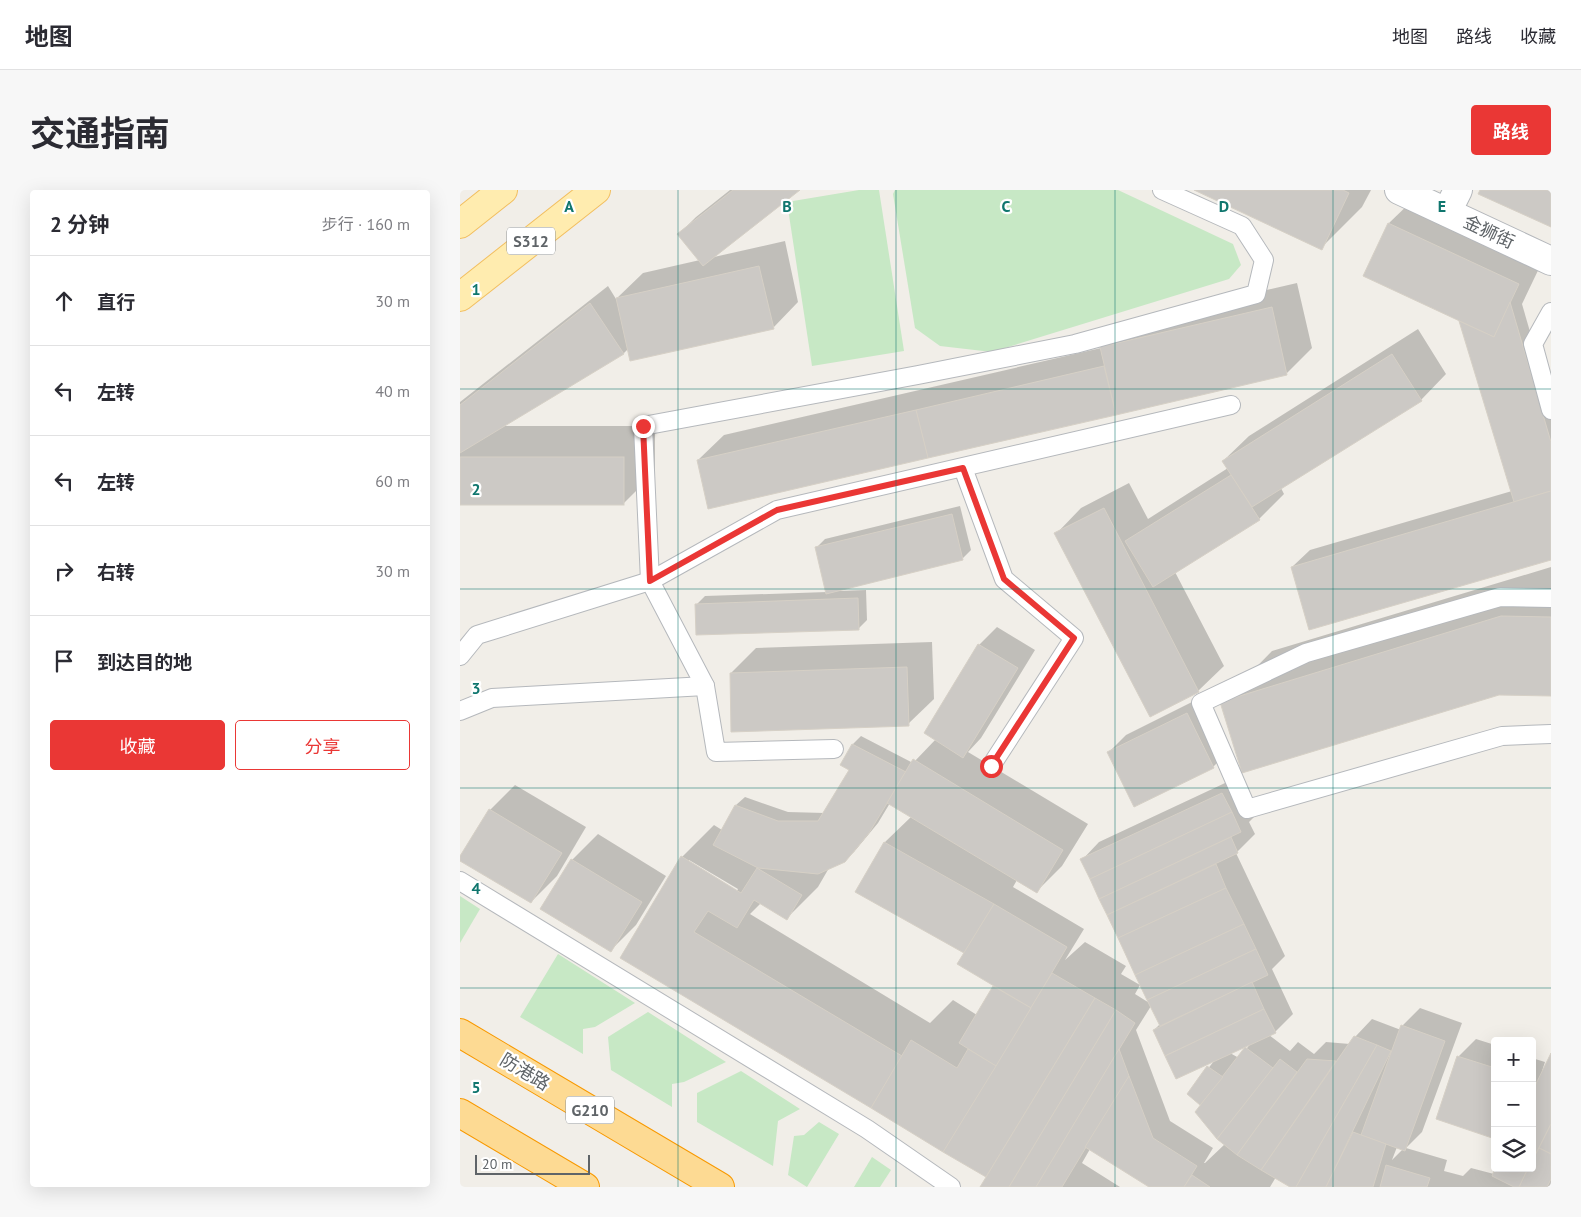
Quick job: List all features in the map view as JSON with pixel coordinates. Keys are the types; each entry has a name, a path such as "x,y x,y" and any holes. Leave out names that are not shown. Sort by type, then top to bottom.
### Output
{"highway":[{"name":"防港路","path":"460,1033 720,1187"},
{"path":"465,1123 585,1187"}],"main road":[{"path":"460,224 503,190"},
{"name":"S312","path":"462,291 596,190"}],"street":[{"name":"金狮街","path":"1399,190 1452,201 1551,262"}],"lane":[{"path":"834,749 716,752 705,686 650,581 643,426 1075,344 1256,294 1264,260 1242,226 1162,190"},
{"path":"1551,312 1533,344 1551,410"},
{"path":"460,656 477,635 650,581 777,510 1230,405"},
{"path":"963,468 1004,579 1074,638 991,766"},
{"path":"1551,598 1500,597 1306,653 1201,703 1247,809 1502,736 1551,734"},
{"path":"460,711 492,698 705,686"},
{"path":"460,881 867,1129 951,1187"}],"green space":[{"path":"859,190 879,190 904,351 812,366 787,202"},
{"path":"895,190 1118,190 1233,244 1241,265 1229,279 992,352 940,346 915,328 893,194"},
{"path":"460,896 480,909 460,943"},
{"path":"558,954 635,1003 595,1027 583,1029 583,1054 520,1017"},
{"path":"648,1012 726,1062 684,1082 672,1084 672,1107 611,1070 608,1037"},
{"path":"741,1071 800,1109 778,1121 773,1166 697,1122 697,1093"},
{"path":"819,1122 839,1134 807,1187 788,1175 794,1136 804,1135"},
{"path":"872,1157 891,1170 880,1187 854,1187"}],"building":[{"path":"733,190 800,190 703,266 677,234"},
{"path":"1194,190 1343,190 1349,193 1322,250"},
{"path":"1480,190 1551,190 1551,227 1478,194"},
{"path":"1388,223 1519,284 1494,337 1363,276"},
{"path":"759,266 774,329 630,361 616,298"},
{"path":"1510,302 1551,442 1551,491 1514,502 1459,321 1494,337"},
{"path":"590,303 624,354 460,453 460,405"},
{"path":"1272,307 1287,375 1116,415 1100,347"},
{"path":"1392,354 1422,401 1252,507 1222,461"},
{"path":"1104,366 1116,415 928,458 916,410"},
{"path":"916,410 928,458 708,509 697,460"},
{"path":"460,457 624,457 624,505 460,505"},
{"path":"1231,475 1260,520 1153,587 1125,541"},
{"path":"1551,491 1551,560 1309,630 1291,567"},
{"path":"1104,508 1199,692 1150,717 1054,533"},
{"path":"952,514 963,560 826,594 815,547"},
{"path":"858,598 859,630 696,635 695,604"},
{"path":"1501,616 1551,617 1551,696 1499,695 1242,773 1220,702"},
{"path":"978,644 1018,668 963,758 924,733"},
{"path":"907,667 909,726 731,732 730,673"},
{"path":"1187,713 1214,768 1134,807 1107,752"},
{"path":"852,744 906,772 869,833 845,862 818,874 758,868 713,845 735,805 778,821 818,821 849,770 840,765"},
{"path":"913,759 1063,850 1037,893 887,803"},
{"path":"1222,793 1232,812 1090,879 1080,859"},
{"path":"489,809 562,853 531,903 460,861 460,856"},
{"path":"1232,812 1241,832 1099,899 1090,879"},
{"path":"1231,837 1238,853 1107,915 1099,899"},
{"path":"884,842 994,904 964,953 855,892"},
{"path":"681,856 741,893 757,868 802,895 787,920 754,900 737,928 708,911 694,932 902,1056 871,1108 620,958"},
{"path":"571,859 642,902 611,952 540,909"},
{"path":"1216,864 1226,888 1118,938 1107,915"},
{"path":"1226,888 1244,924 1135,975 1118,938"},
{"path":"994,904 1067,947 1031,1008 957,964"},
{"path":"1244,924 1256,949 1147,1000 1135,975"},
{"path":"1256,949 1268,975 1160,1026 1147,1000"},
{"path":"1052,973 1095,998 986,1177 943,1152"},
{"path":"1252,982 1264,1009 1165,1056 1153,1030"},
{"path":"993,986 1031,1008 996,1066 959,1043"},
{"path":"1095,998 1116,1010 1009,1187 980,1187"},
{"path":"1264,1009 1276,1033 1176,1079 1165,1056"},
{"path":"1116,1010 1135,1023 1036,1187 1009,1187"},
{"path":"1401,1025 1445,1041 1405,1151 1361,1135"},
{"path":"1354,1036 1377,1045 1296,1187 1290,1187 1261,1170"},
{"path":"911,1040 957,1068 968,1049 996,1066 943,1152 871,1108"},
{"path":"1377,1045 1391,1051 1326,1187 1296,1187"},
{"path":"1245,1047 1273,1068 1217,1139 1195,1112"},
{"path":"1119,1049 1129,1076 1062,1187 1036,1187"},
{"path":"1551,1053 1551,1124 1536,1153 1536,1127 1536,1084"},
{"path":"1457,1056 1491,1067 1491,1138 1436,1119"},
{"path":"1280,1059 1297,1072 1237,1155 1217,1139"},
{"path":"1307,1059 1336,1061 1261,1170 1237,1155"},
{"path":"1207,1066 1223,1077 1200,1105 1187,1094"},
{"path":"1129,1076 1153,1138 1197,1166 1184,1187 1149,1187 1085,1147"},
{"path":"1551,1124 1551,1154 1539,1148"},
{"path":"1353,1132 1386,1144 1373,1187 1326,1187"},
{"path":"1539,1148 1551,1154 1551,1179 1547,1187 1519,1187 1526,1172 1536,1172 1536,1154"},
{"path":"1386,1165 1430,1178 1427,1187 1380,1187"},
{"path":"1494,1172 1526,1172 1519,1187 1514,1187 1492,1176"},
{"path":"1192,1175 1210,1187 1184,1187"}],"route":[{"path":"643,426 650,581 777,510 963,468 1004,579 1074,638 991,766"}]}
